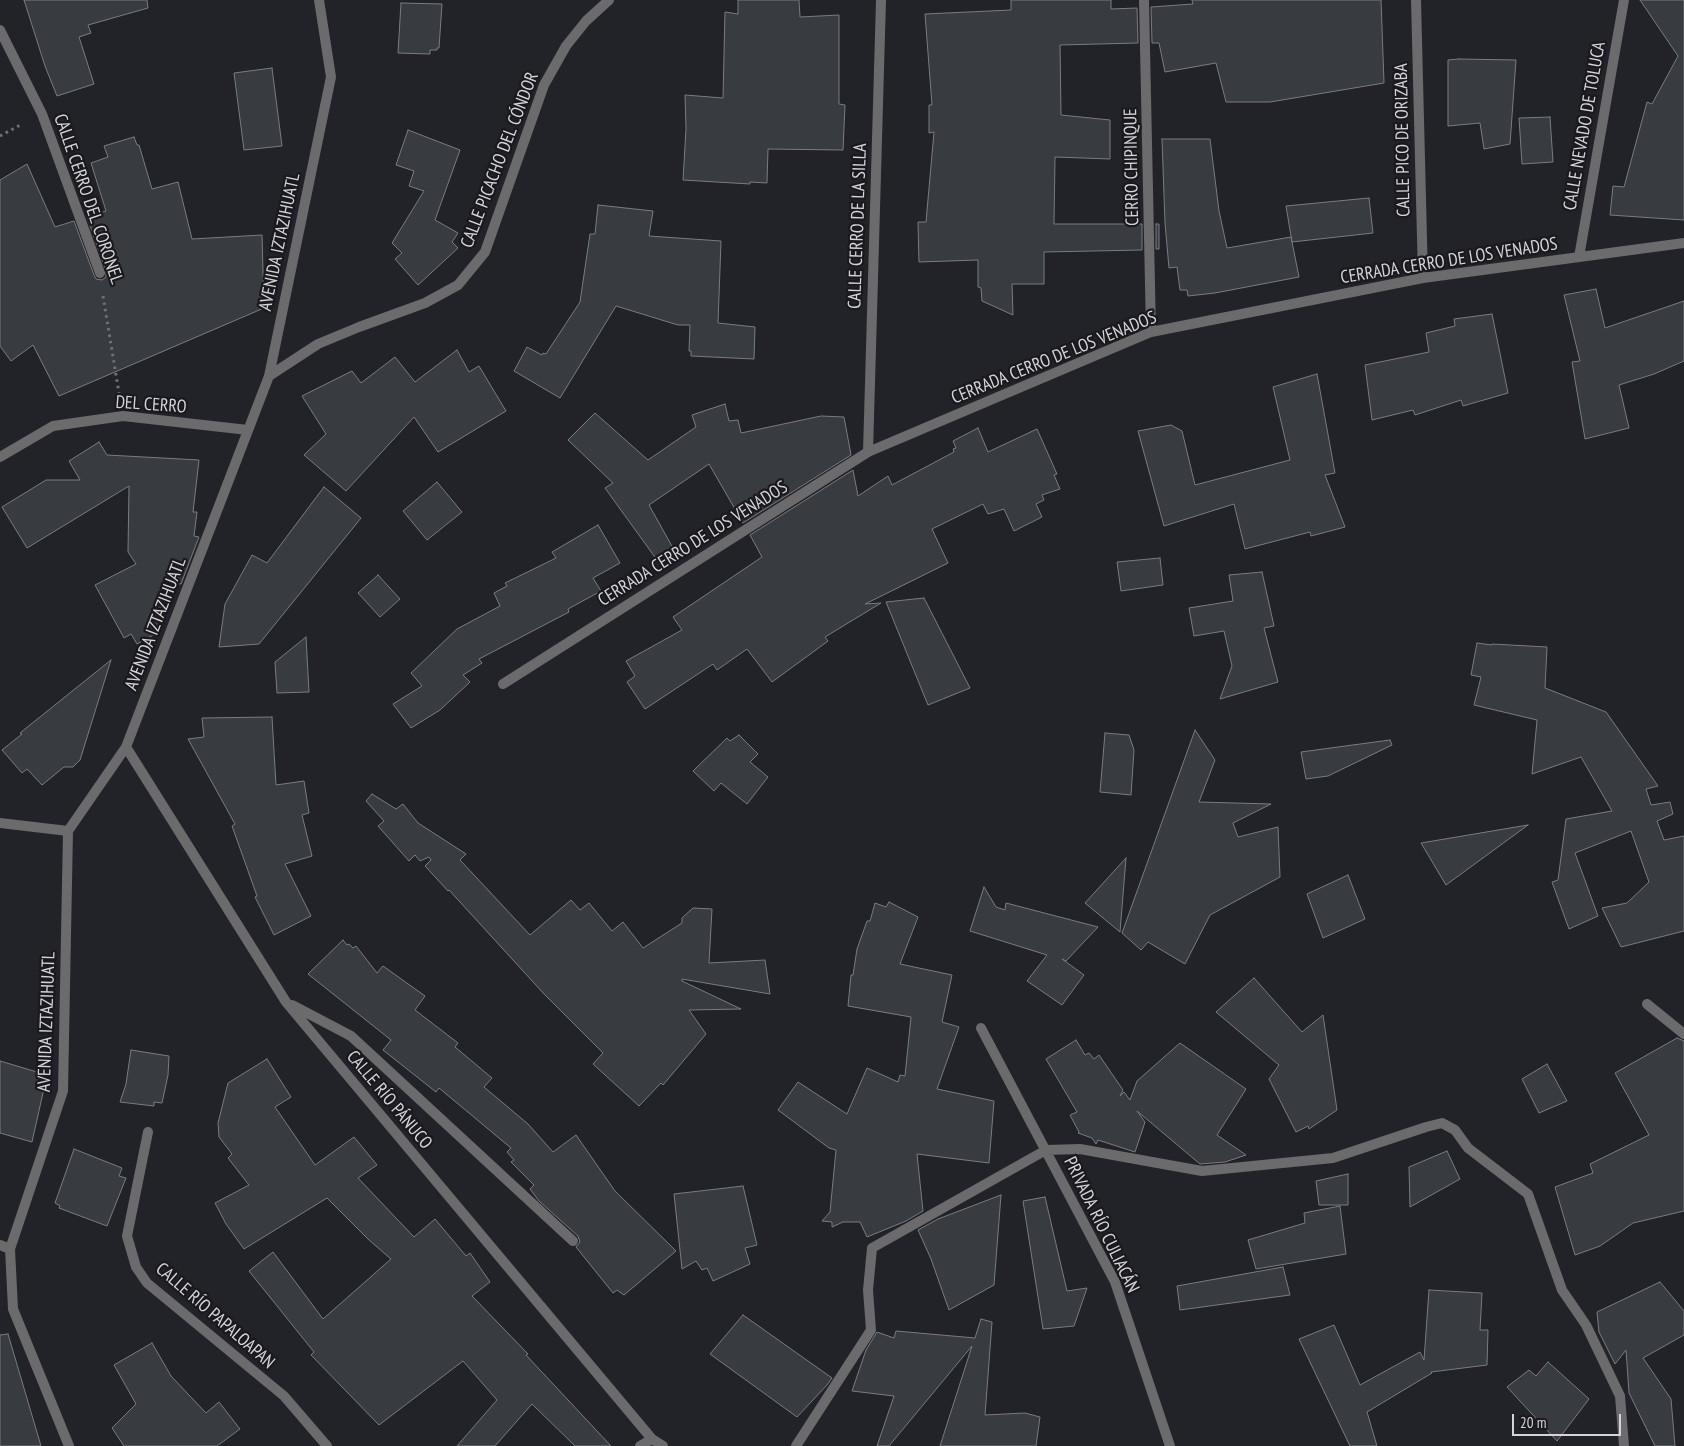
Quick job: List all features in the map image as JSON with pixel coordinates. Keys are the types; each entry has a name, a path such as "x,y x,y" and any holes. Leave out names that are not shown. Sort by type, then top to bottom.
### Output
{"street":[{"name":"AVENIDA IZTAZIHUATL","path":"10,1249 63,1091 68,830 126,747 269,376 331,77 319,0"},
{"name":"CALLE PICACHO DEL CÓNDOR","path":"269,376 318,344 425,303 458,285 485,252 544,85 566,46 586,21 609,0"},
{"name":"CALLE CERRO DE LA SILLA","path":"868,452 881,0"},
{"name":"CERRO CHIPINQUE","path":"1144,0 1152,332"},
{"name":"CALLE PICO DE ORIZABA","path":"1416,0 1423,278"},
{"name":"CALLE NEVADO DE TOLUCA","path":"1579,257 1624,0"},
{"name":"CALLE CERRO DEL CORONEL","path":"0,30 42,114 100,273"},
{"name":"CERRADA CERRO DE LOS VENADOS","path":"503,684 868,452 1152,332 1423,278 1684,243"},
{"name":"DEL CERRO","path":"0,457 53,426 123,416 248,430"},
{"name":"CALLE RÍO PÁNUCO","path":"126,747 286,1002 652,1439 663,1446"},
{"path":"0,823 68,830"},
{"path":"286,1002 351,1036 573,1241"},
{"path":"1647,1004 1684,1034"},
{"name":"PRIVADA RÍO CULIACÁN","path":"982,1028 1115,1282 1170,1446"},
{"path":"796,1446 871,1330 868,1290 872,1248 1046,1150 1080,1150 1202,1171 1333,1158 1442,1123 1455,1130 1468,1148 1528,1194 1562,1290 1586,1325 1620,1396 1624,1446"},
{"name":"CALLE RÍO PAPALOAPAN","path":"148,1132 127,1236 136,1267 147,1283 284,1396 327,1446"},
{"path":"0,1246 10,1249 13,1309 69,1446"},
{"path":"640,1446 652,1439"}],"path":[{"name":"CALLE CERRO DEL CORONEL","path":"100,273 123,416"}],"building":[{"path":"24,0 147,0 148,8 88,25 91,33 79,37 94,84 57,96 45,66"},
{"path":"738,0 799,0 800,17 839,15 839,104 845,105 843,150 768,149 767,183 750,182 750,184 683,180 686,129 685,95 723,98 725,12 738,14"},
{"path":"1011,0 1111,0 1111,9 1137,8 1138,43 1060,45 1061,115 1110,120 1110,159 1055,157 1054,224 1142,224 1142,250 1044,252 1044,284 1012,284 1013,315 982,301 981,288 978,287 978,260 919,262 918,222 926,222 934,132 929,133 929,105 932,105 925,14 1011,10"},
{"path":"1192,0 1381,0 1384,83 1270,102 1226,102 1216,63 1165,72 1159,43 1152,43 1151,7 1193,4"},
{"path":"1640,0 1684,0 1684,220 1610,215 1613,186 1624,187 1647,102 1652,104 1678,56"},
{"path":"401,3 442,4 439,48 437,50 430,50 430,54 398,53"},
{"path":"1448,60 1516,60 1510,144 1484,149 1480,123 1448,126"},
{"path":"272,68 282,146 244,150 234,73"},
{"path":"1550,117 1553,162 1522,164 1519,118"},
{"path":"408,130 460,150 435,220 458,233 452,242 458,248 418,285 395,259 402,253 392,243 424,191 409,186 414,171 396,165"},
{"path":"134,137 137,145 139,145 152,189 178,182 192,239 262,235 264,308 59,396 33,345 11,361 0,346 0,180 27,164 55,227 74,221 94,275 96,279 102,280 106,277 106,271 87,217 106,211 91,163 108,157 104,146"},
{"path":"1162,139 1210,139 1219,211 1227,248 1291,237 1299,277 1215,293 1188,296 1187,290 1180,290 1177,267 1169,268 1165,223"},
{"path":"1369,198 1373,233 1292,242 1286,206"},
{"path":"598,205 653,211 649,236 721,241 718,323 755,327 754,359 691,356 691,351 689,351 690,325 678,325 616,306 560,398 514,371 527,347 542,355 543,353 546,354 580,302 590,234 595,234"},
{"path":"1156,224 1159,224 1159,249 1156,249"},
{"path":"1596,289 1605,328 1684,301 1684,361 1654,374 1619,385 1629,428 1585,439 1572,362 1580,361 1564,295"},
{"path":"1492,314 1508,393 1463,406 1461,400 1415,415 1413,410 1372,420 1365,365 1429,352 1426,333 1455,326 1454,319"},
{"path":"457,350 469,372 479,366 506,411 438,452 414,417 346,491 304,455 326,434 302,396 352,371 361,383 395,357 415,382"},
{"path":"1317,374 1335,473 1325,475 1345,527 1311,536 1310,532 1245,549 1234,504 1164,526 1138,431 1171,425 1182,431 1195,485 1290,460 1273,387"},
{"path":"725,404 729,421 738,420 741,433 821,416 844,417 851,455 743,523 709,464 649,505 678,557 662,567 605,488 613,483 568,440 595,413 648,460 696,427 692,415"},
{"path":"978,428 988,452 1037,429 1057,474 1054,475 1060,489 1042,495 1044,500 1036,504 1042,517 1014,531 1004,509 988,514 983,504 932,529 948,563 865,604 881,603 825,637 828,641 772,682 747,649 717,670 713,664 645,709 627,682 635,676 626,661 682,630 673,617 762,557 750,535 853,470 858,496 888,476 892,485 954,452 953,449 956,448 953,441"},
{"path":"99,442 107,455 199,460 193,512 197,512 194,536 199,537 181,584 164,582 157,633 137,644 131,634 124,638 95,585 136,564 128,552 129,486 27,548 2,507 46,480 80,480 69,461"},
{"path":"437,482 462,512 427,540 403,511"},
{"path":"324,487 361,518 259,644 219,647 225,604 252,555 267,563"},
{"path":"598,525 620,563 593,578 601,591 568,609 569,612 479,659 482,663 463,675 470,682 440,710 411,728 393,704 422,686 411,673 457,629 500,606 494,593 507,586 505,583 556,558 552,552"},
{"path":"1160,558 1163,585 1121,591 1117,562"},
{"path":"1262,572 1274,626 1264,628 1278,682 1220,699 1232,666 1224,631 1194,636 1189,608 1233,601 1229,575"},
{"path":"378,575 400,599 380,617 358,593"},
{"path":"924,598 970,688 928,705 886,602"},
{"path":"306,637 309,692 277,693 275,662"},
{"path":"1477,643 1547,647 1545,688 1606,712 1658,786 1646,789 1651,805 1670,802 1673,814 1657,821 1664,840 1684,836 1684,931 1621,947 1602,908 1627,903 1649,882 1631,831 1575,853 1598,916 1569,929 1552,882 1558,880 1566,819 1612,811 1581,757 1532,774 1537,720 1474,705 1481,677 1471,675"},
{"path":"111,660 80,760 73,767 64,767 42,785 27,769 22,773 2,750 22,734 20,733"},
{"path":"272,717 276,785 304,781 309,813 302,815 312,856 285,864 311,916 274,935 255,897 257,896 232,826 235,824 188,739 204,737 202,718"},
{"path":"1195,730 1215,760 1199,802 1271,804 1233,823 1238,837 1278,827 1280,877 1210,915 1185,964 1148,942 1141,950 1122,933"},
{"path":"1105,733 1129,735 1134,750 1131,795 1100,792"},
{"path":"739,735 758,754 750,762 768,777 747,804 721,783 714,791 693,771 727,738 730,741"},
{"path":"1390,740 1392,745 1328,776 1306,779 1301,752"},
{"path":"372,794 396,809 403,804 418,823 466,854 460,860 530,935 571,900 580,910 589,903 612,931 623,922 643,948 682,923 682,918 693,908 712,909 709,963 765,960 770,994 682,979 682,981 741,1009 689,1010 706,1034 663,1085 661,1083 639,1106 593,1064 603,1053 545,995 425,866 431,860 429,857 420,861 415,855 409,861 378,826 384,821 366,801"},
{"path":"1528,825 1446,885 1421,843"},
{"path":"1126,858 1120,932 1085,903"},
{"path":"1348,875 1365,919 1323,938 1307,894"},
{"path":"984,887 996,907 1005,910 1006,903 1098,927 1066,961 1062,959 1084,975 1062,1005 1027,981 1047,955 970,931"},
{"path":"889,902 918,917 900,964 952,975 942,1022 959,1027 937,1089 994,1101 989,1163 917,1154 923,1211 906,1221 867,1237 860,1222 843,1222 832,1227 832,1222 822,1221 830,1212 836,1150 829,1148 778,1110 798,1082 847,1114 867,1068 898,1082 900,1075 905,1076 911,1017 848,1006 851,975 853,975 857,949 867,921 870,921 875,903 886,907"},
{"path":"343,940 353,948 356,946 377,973 383,966 425,996 415,1010 458,1043 455,1047 492,1078 484,1087 528,1124 553,1152 576,1135 615,1191 676,1251 624,1295 617,1290 613,1293 576,1247 580,1242 578,1236 539,1201 530,1189 534,1185 511,1162 514,1160 507,1152 511,1148 439,1088 436,1092 383,1050 391,1040 308,974"},
{"path":"1254,978 1302,1032 1323,1015 1337,1110 1309,1129 1308,1126 1296,1132 1269,1079 1279,1065 1216,1012"},
{"path":"1677,1038 1684,1041 1684,1211 1633,1223 1600,1246 1575,1255 1555,1187 1593,1173 1590,1164 1649,1135 1615,1073"},
{"path":"1076,1040 1085,1055 1089,1053 1094,1059 1099,1055 1123,1090 1120,1096 1124,1092 1130,1100 1137,1081 1180,1043 1246,1089 1217,1135 1246,1155 1225,1162 1200,1164 1137,1111 1145,1122 1135,1152 1098,1140 1096,1144 1092,1138 1078,1133 1070,1115 1077,1112 1046,1059"},
{"path":"131,1050 169,1056 168,1075 162,1103 154,1102 154,1106 120,1102 126,1084"},
{"path":"267,1059 291,1097 275,1107 315,1165 354,1137 377,1165 358,1178 414,1237 435,1219 466,1256 470,1253 490,1282 472,1296 528,1354 526,1355 611,1446 575,1446 532,1404 495,1446 457,1446 497,1400 463,1361 379,1425 311,1355 314,1352 249,1271 273,1252 323,1319 391,1259 327,1198 244,1249 226,1224 215,1203 249,1185 228,1158 232,1154 219,1137 218,1123 228,1083"},
{"path":"0,1061 47,1075 32,1142 0,1133"},
{"path":"1547,1064 1567,1101 1539,1113 1522,1079"},
{"path":"74,1149 122,1168 119,1176 126,1178 107,1226 59,1208 60,1206 55,1203"},
{"path":"1447,1151 1460,1179 1410,1207 1409,1167"},
{"path":"1348,1174 1348,1205 1319,1205 1316,1181"},
{"path":"743,1186 757,1245 745,1248 750,1264 713,1281 707,1268 702,1270 696,1261 682,1269 674,1194"},
{"path":"1001,1195 994,1285 949,1310 931,1259 918,1230 938,1219"},
{"path":"1045,1197 1067,1291 1087,1288 1074,1326 1043,1329 1023,1201"},
{"path":"1340,1206 1346,1254 1256,1269 1248,1240 1305,1223 1304,1213"},
{"path":"1283,1267 1290,1295 1180,1310 1177,1286"},
{"path":"1660,1282 1684,1311 1684,1335 1643,1358 1671,1399 1675,1446 1655,1446 1629,1393 1626,1350 1615,1364 1599,1332 1597,1312"},
{"path":"1429,1290 1482,1293 1480,1330 1488,1330 1487,1365 1431,1372 1367,1412 1377,1446 1350,1446 1299,1339 1334,1325 1360,1385 1420,1352 1424,1360"},
{"path":"743,1315 832,1378 797,1417 710,1354"},
{"path":"981,1319 992,1322 985,1415 1025,1413 1040,1417 1036,1446 940,1446 972,1346 889,1446 877,1446 894,1396 852,1391 866,1350 877,1332 894,1338 896,1331 975,1338"},
{"path":"8,1334 41,1446 0,1446 0,1335"},
{"path":"152,1343 171,1376 206,1413 219,1402 240,1429 217,1446 124,1446 112,1428 136,1404 114,1365"},
{"path":"1548,1362 1589,1399 1557,1441 1507,1387 1529,1370 1536,1376"}]}
